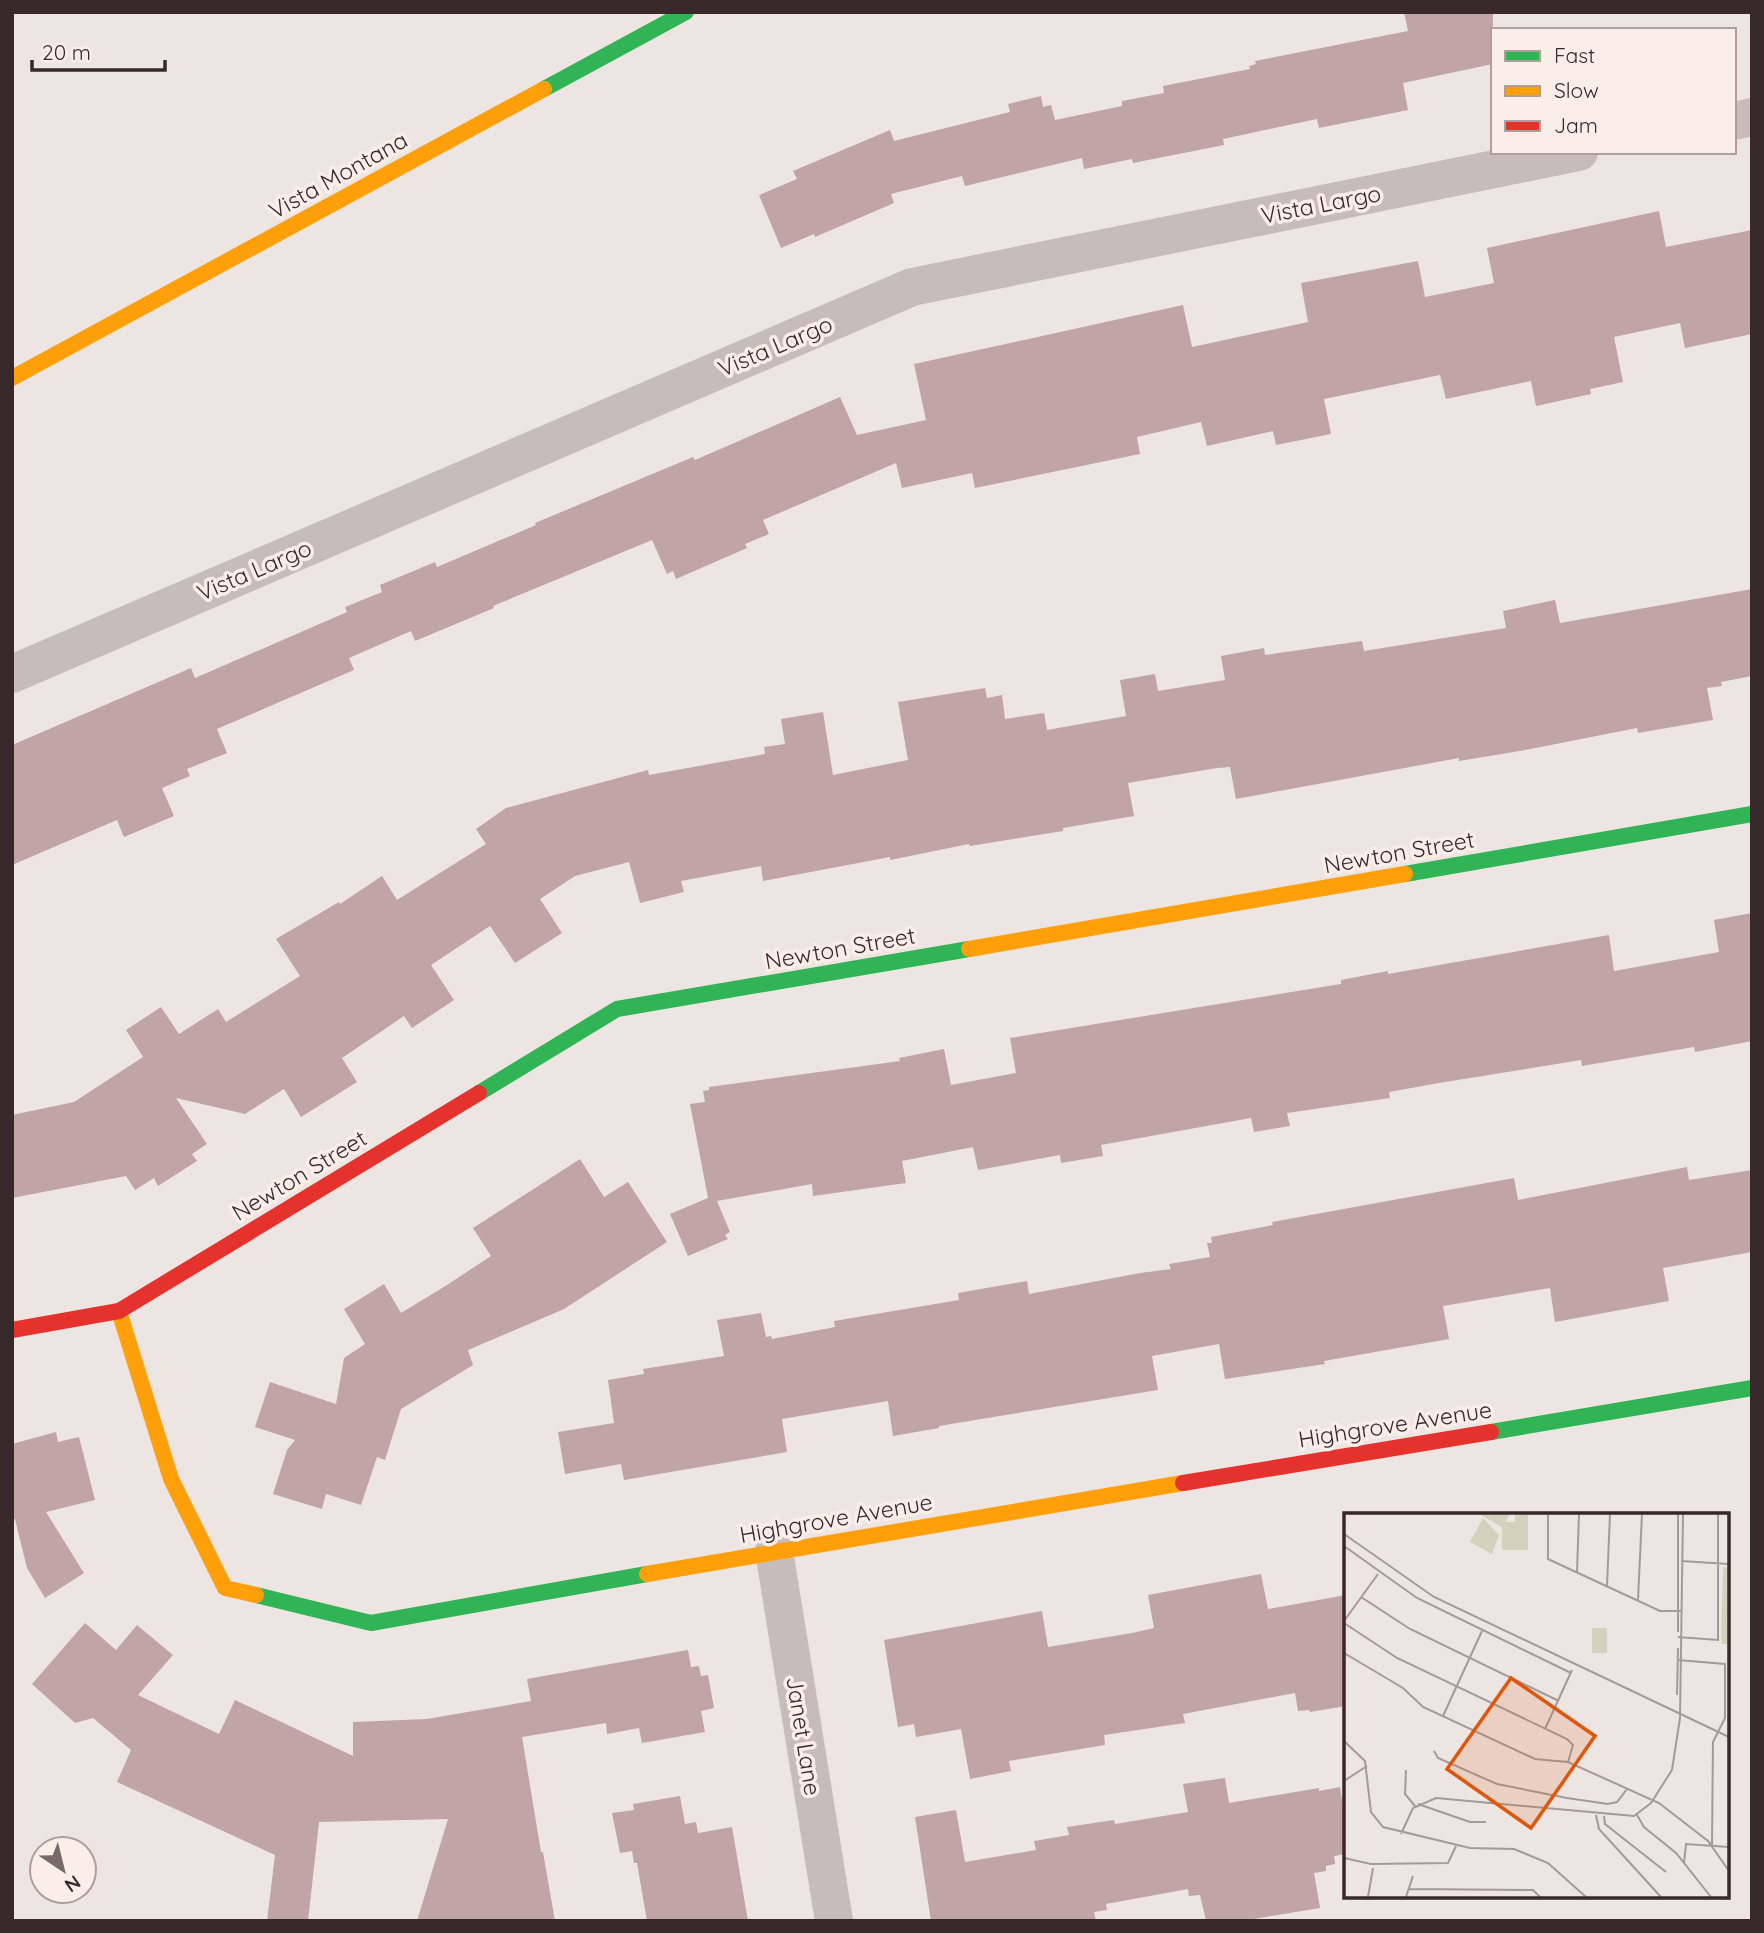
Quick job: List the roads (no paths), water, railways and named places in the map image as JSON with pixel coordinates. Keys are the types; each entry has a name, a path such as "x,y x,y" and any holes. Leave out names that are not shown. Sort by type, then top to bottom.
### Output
{"street":[{"name":"Vista Montana","path":"12,379 686,12"},
{"name":"Vista Largo","path":"12,674 912,287 1569,154"},
{"name":"Newton Street","path":"12,1330 119,1311 617,1009 1752,814"},
{"name":"Highgrove Avenue","path":"119,1311 171,1479 226,1588 372,1623 774,1551 1752,1388"},
{"name":"Janet Lane","path":"774,1551 834,1921"}]}
